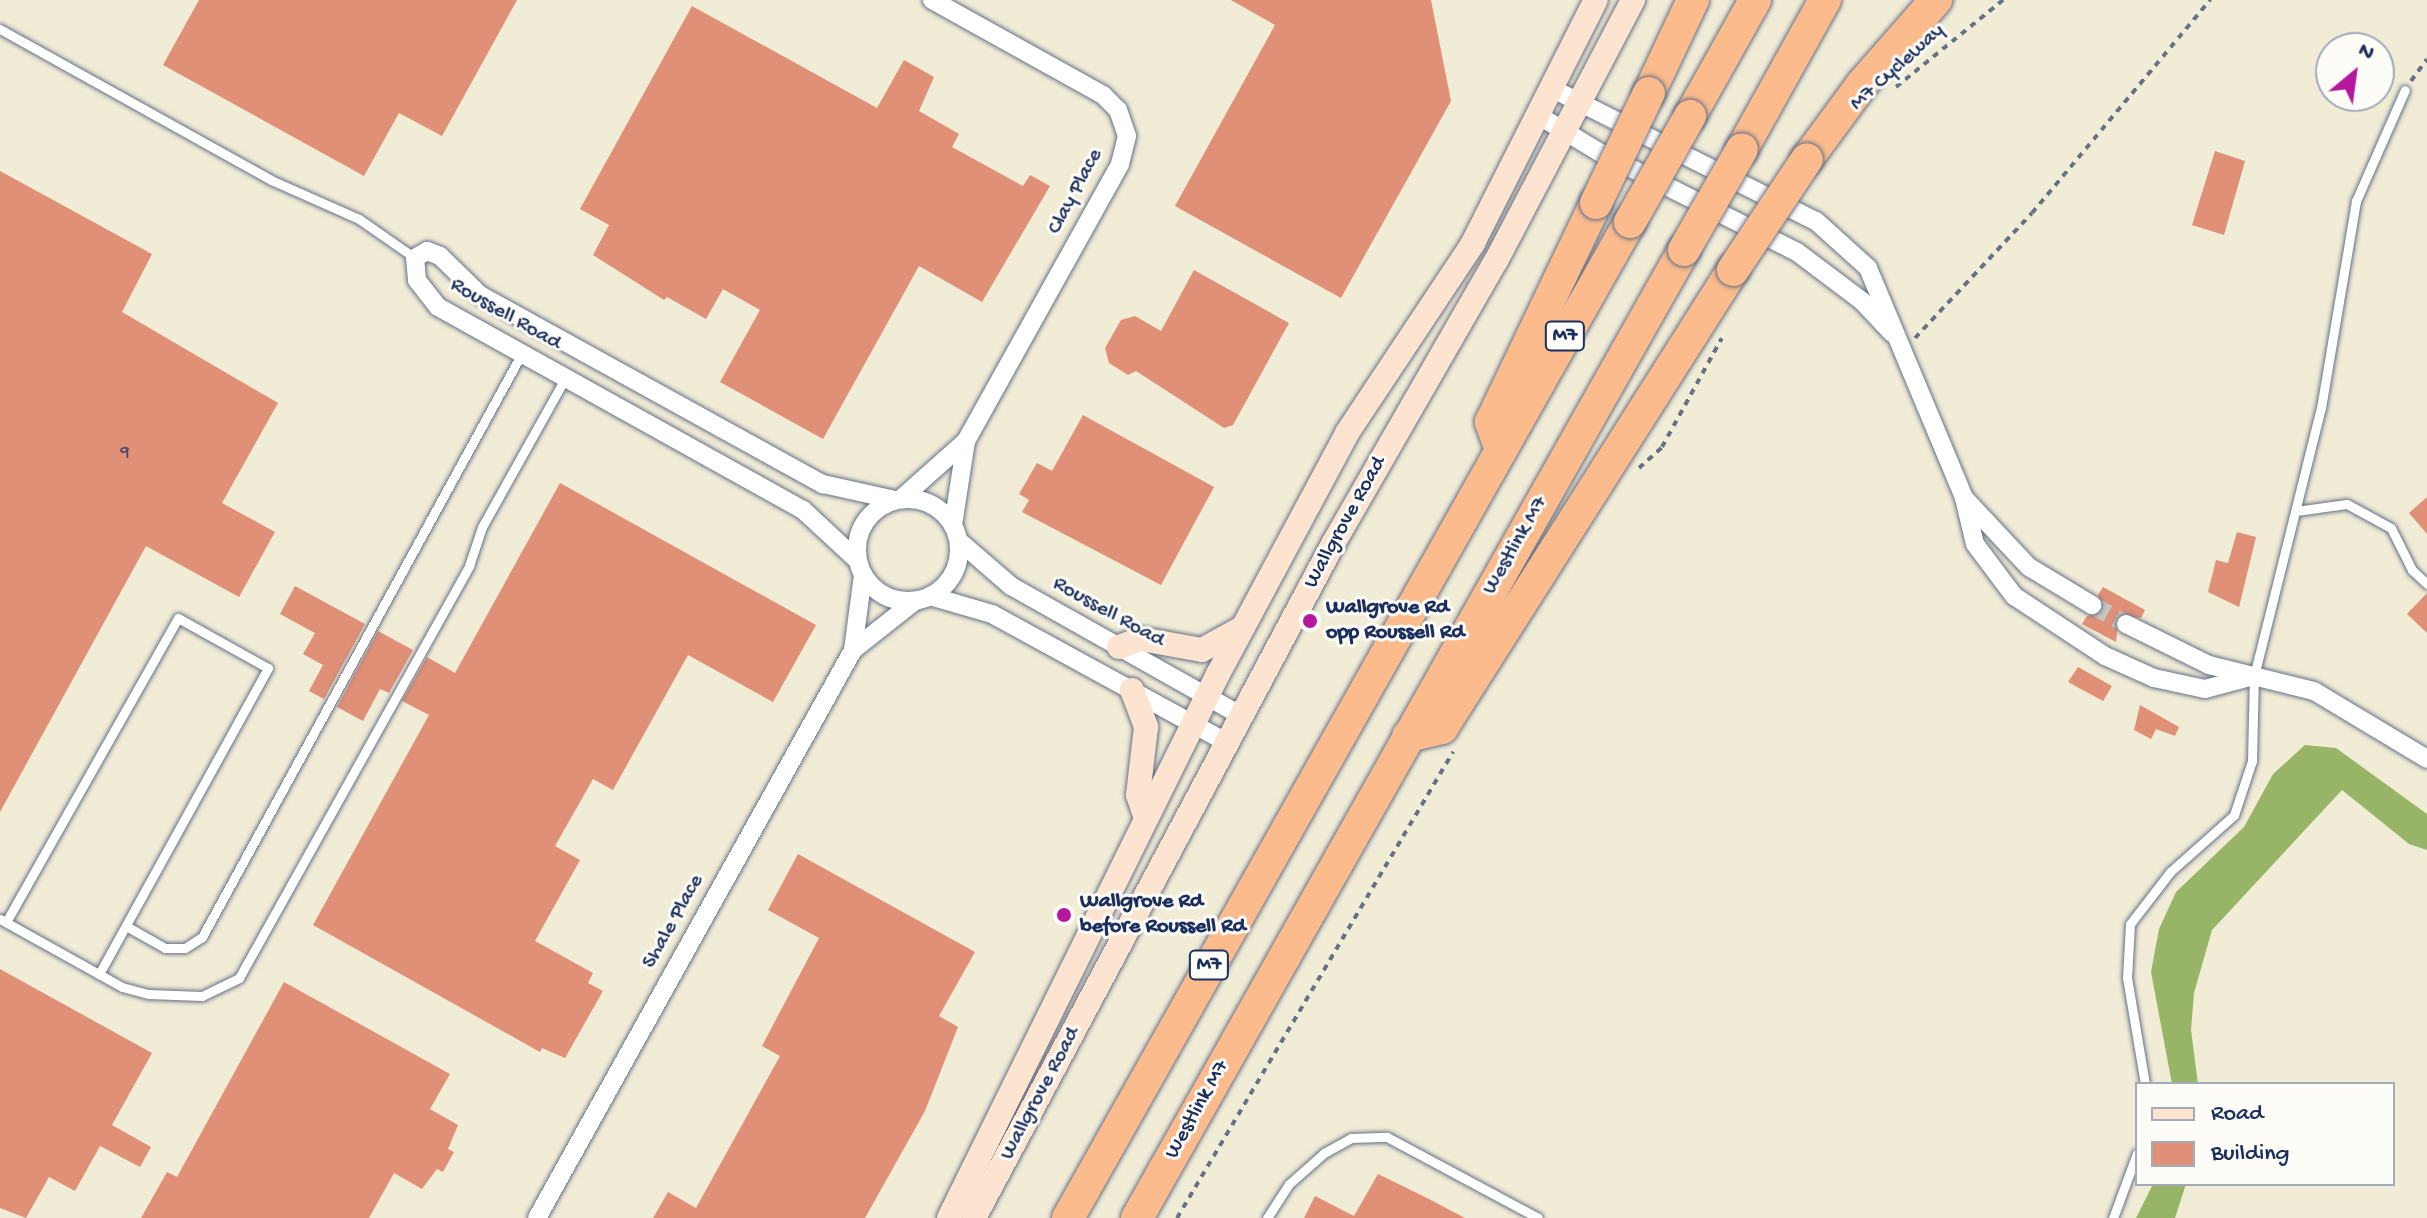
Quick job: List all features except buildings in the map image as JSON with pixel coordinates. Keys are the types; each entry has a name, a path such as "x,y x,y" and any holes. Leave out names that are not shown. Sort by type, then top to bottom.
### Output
{"highway":[{"path":"1501,450 1491,422 1693,0"},
{"name":"M7","path":"1068,1218 1755,0"},
{"name":"Westlink M7","path":"1137,1218 1825,0"},
{"path":"1408,736 1442,728 1807,159 1863,83 1936,0"}],"main road":[{"name":"Wallgrove Road","path":"949,1218 1145,815 1243,626 1347,433 1473,243 1541,117 1596,0"},
{"name":"Wallgrove Road","path":"974,1218 1357,499 1581,105 1633,0"},
{"path":"1119,647 1141,639 1202,650 1243,626"},
{"path":"1132,690 1146,727 1138,795 1145,815"}],"street":[{"name":"Clay Place","path":"898,499 966,441 1120,164 1127,136 1118,110 1103,95 932,0"},
{"path":"1553,89 1816,221 1868,268 1904,347 1964,498 1975,544 2014,596 2105,656 2154,678 2205,689 2254,676"},
{"path":"1541,117 1797,252 1862,301 1904,347"},
{"name":"Roussell Road","path":"860,567 803,510 427,297 417,280 415,258 427,251 440,256 480,295 823,484 898,499"},
{"name":"Clay Place","path":"956,533 966,441"},
{"path":"1964,498 2029,567 2092,605"},
{"path":"922,599 956,567 956,533 931,504 898,499 864,522 860,567 885,596 922,599 992,614 1228,743"},
{"name":"Roussell Road","path":"956,533 1011,586 1242,716"},
{"name":"Shale Place","path":"537,1218 853,650 860,567"},
{"name":"Shale Place","path":"853,650 922,599"},
{"path":"2126,624 2209,665 2314,691 2427,759"}],"lane":[{"path":"0,29 271,180 359,219 415,258"},
{"path":"2145,1082 2127,978 2130,924 2170,872 2234,815 2252,761 2254,676 2321,408 2356,201 2405,90"},
{"path":"126,926 165,948 185,948 202,937 522,353"},
{"path":"99,974 268,668 178,618 3,921 122,987 178,998 202,996 239,978 469,566 482,527 566,377"},
{"path":"2296,511 2347,504 2391,528 2412,570 2427,584"},
{"path":"1267,1218 1289,1184 1324,1153 1351,1138 1387,1137 1538,1218"},
{"path":"2113,1218 2135,1158"}],"path":[{"name":"M7 Cycleway","path":"1893,89 2003,0"},
{"path":"1904,347 2032,213 2210,0"},
{"path":"2405,90 2427,59"}],"green space":[{"path":"2305,745 2336,748 2427,814 2427,850 2409,844 2342,790 2212,930 2194,993 2191,1030 2198,1082 2172,1082 2151,972 2159,929 2176,892 2244,827 2273,774"},
{"path":"2152,1186 2185,1186 2175,1218 2136,1218"}],"tunnel":[{"path":"2092,605 2126,624"}],"place":[{"name":"Wallgrove Rd opp Roussell Rd","path":"1310,621"},
{"name":"Wallgrove Rd before Roussell Rd","path":"1064,915"}]}
